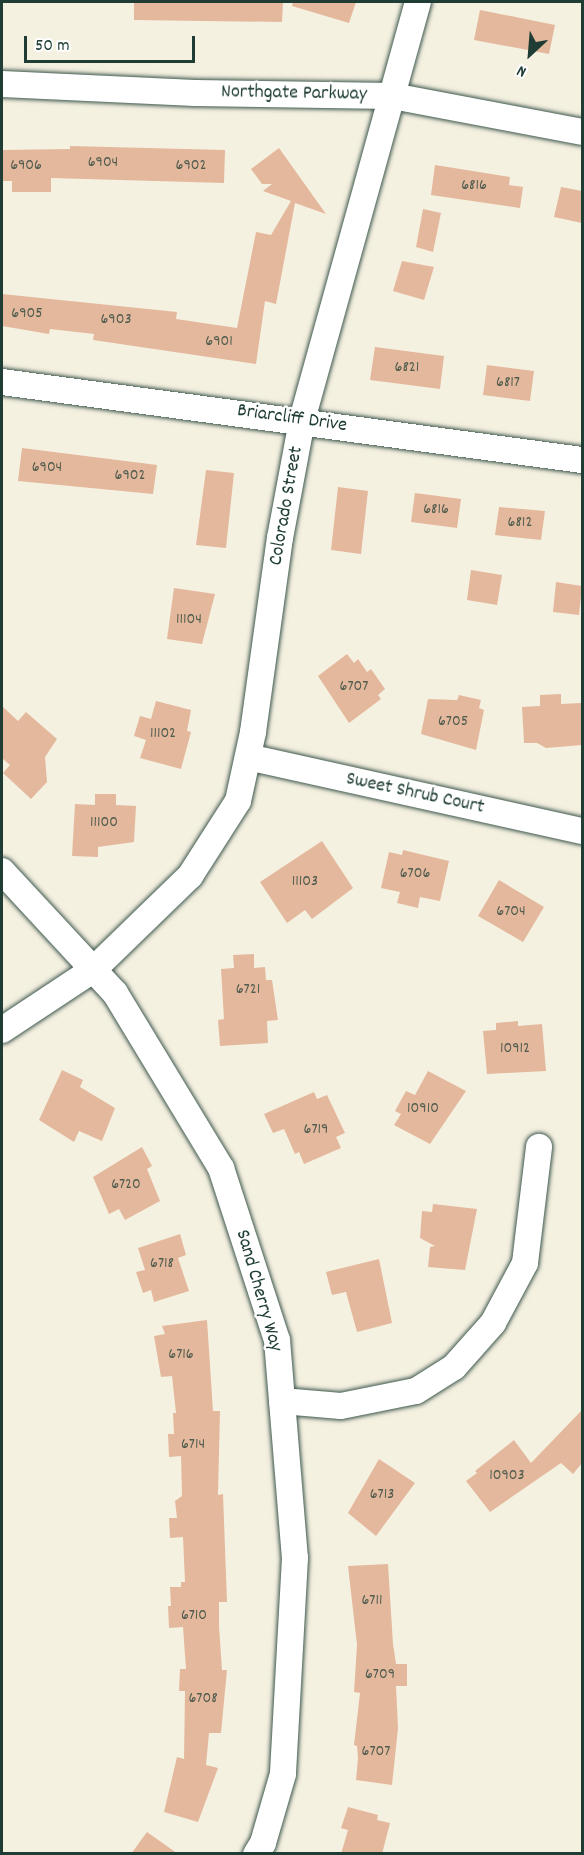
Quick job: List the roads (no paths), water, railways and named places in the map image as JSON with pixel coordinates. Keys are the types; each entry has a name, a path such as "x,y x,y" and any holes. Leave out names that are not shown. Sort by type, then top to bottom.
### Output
{"street":[{"name":"Colorado Street","path":"2,1030 94,969 190,876 238,801 248,757 280,538 302,420 418,2"},
{"name":"Northgate Parkway","path":"2,84 195,93 392,96 582,132"},
{"name":"Briarcliff Drive","path":"2,382 302,420 582,459"},
{"name":"Sweet Shrub Court","path":"248,757 582,831"},
{"name":"Sand Cherry Way","path":"2,871 115,993 221,1168 277,1341 295,1557 283,1774 263,1843 256,1854"},
{"path":"282,1401 351,1404 416,1391 454,1367 493,1323 525,1263 539,1146"}]}
